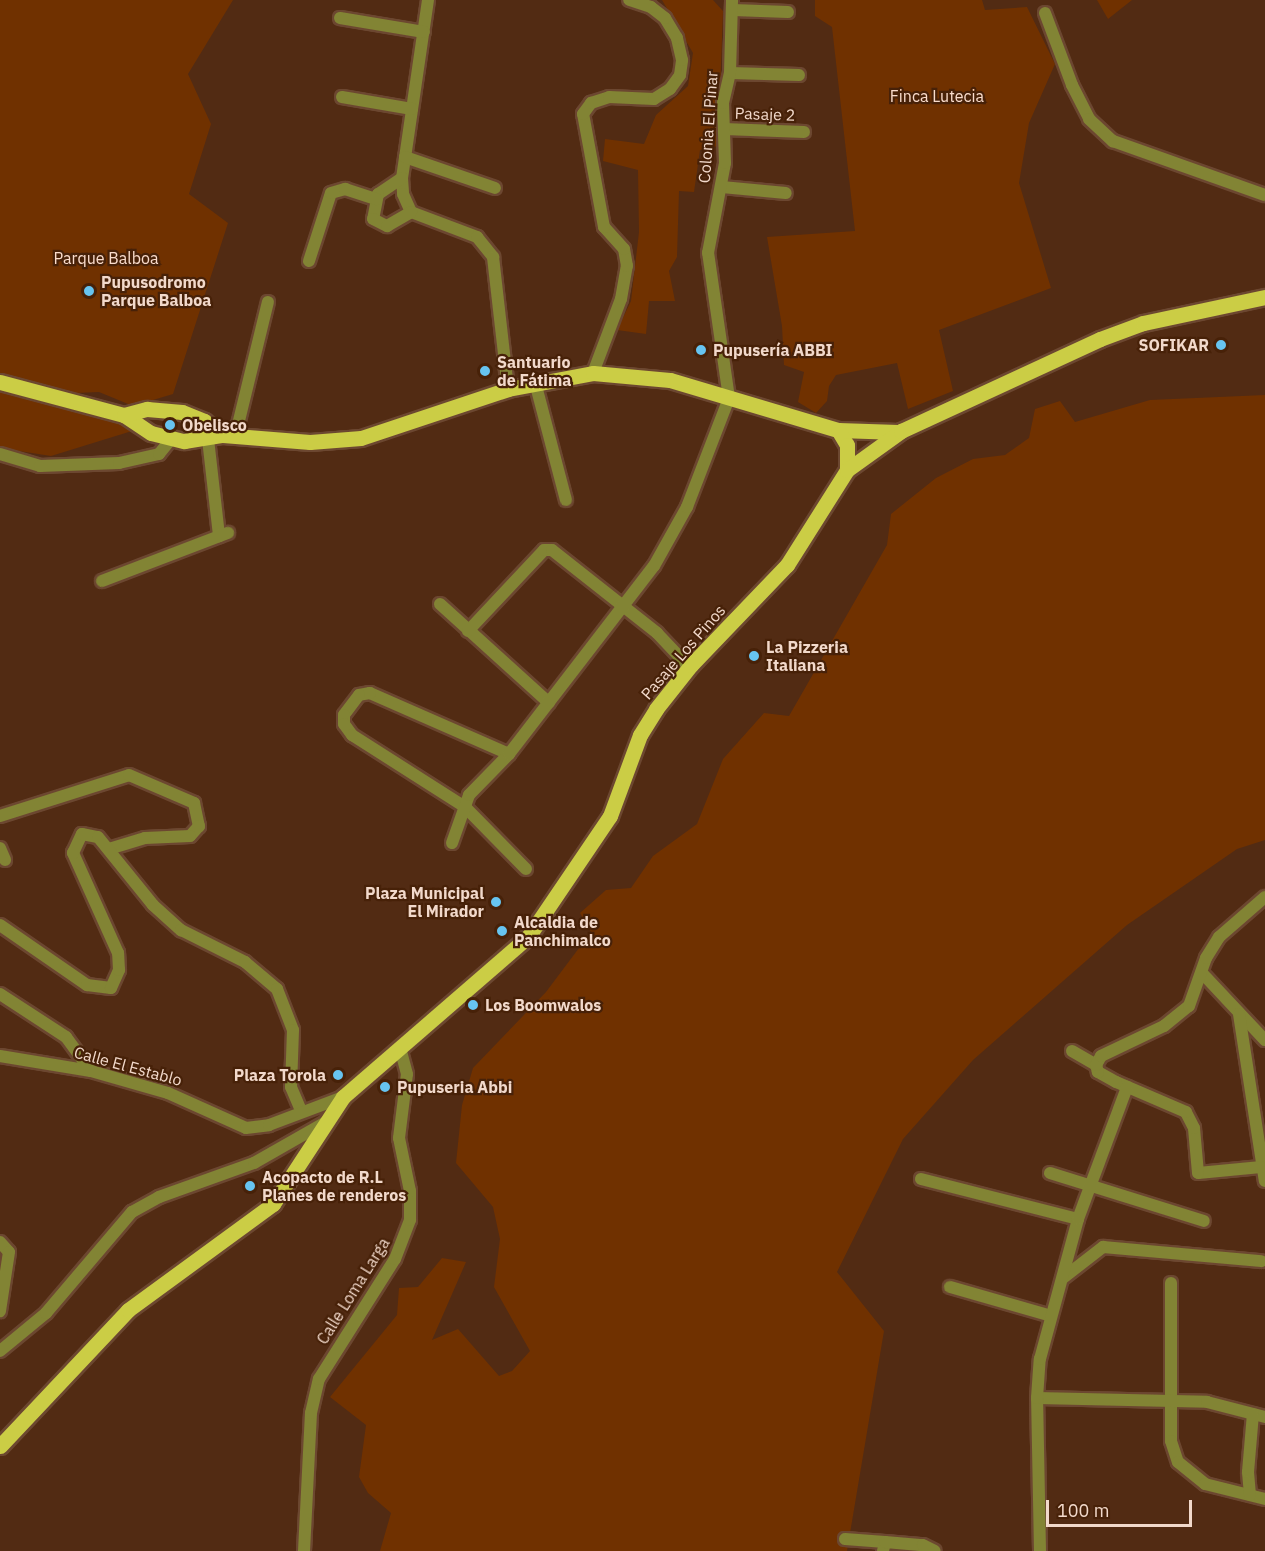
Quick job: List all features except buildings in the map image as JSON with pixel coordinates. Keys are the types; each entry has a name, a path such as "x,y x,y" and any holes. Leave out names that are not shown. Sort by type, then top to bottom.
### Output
{"main road":[{"path":"0,382 124,415 141,428 171,439 222,437 310,442 361,438 508,389 535,382 593,373 670,380 838,430 901,431 1129,327 1265,297"},
{"path":"124,415 147,409 182,412 222,437"},
{"path":"838,430 847,445 847,470"},
{"name":"Pasaje Los Pinos","path":"0,1446 128,1310 273,1204 304,1142 324,1123 343,1097 522,945 542,920 610,816 644,728 690,667 787,565 847,470 901,431"}],"street":[{"path":"411,212 402,178 428,0"},
{"path":"593,373 621,299 627,266 624,249 604,227 583,114 591,103 609,97 654,99 670,89 680,75 682,60 677,38 665,18 651,7 629,0"},
{"path":"733,5 788,12"},
{"name":"Colonia El Pinar","path":"729,398 708,253 722,187 723,103 730,73 733,5"},
{"path":"1045,13 1072,86 1089,119 1113,141 1265,195"},
{"path":"340,18 424,32"},
{"path":"730,73 799,75"},
{"path":"342,97 412,109"},
{"name":"Pasaje 2","path":"724,129 804,132"},
{"path":"405,158 495,188"},
{"path":"402,178 375,199 372,214 378,225 396,223 411,212"},
{"path":"722,187 786,193"},
{"path":"309,261 331,193 345,189 375,199"},
{"path":"411,212 477,237 493,258 508,389"},
{"path":"102,581 224,535 222,437 268,302"},
{"path":"535,382 566,500"},
{"path":"452,843 469,795 509,754 654,566 687,507 729,398"},
{"path":"0,454 40,466 119,463 159,454 171,439"},
{"path":"468,631 544,550 562,556 623,606 690,667"},
{"path":"440,604 549,703"},
{"path":"509,754 388,698 370,693 359,695 350,704 344,724 352,735 465,807 526,869"},
{"path":"0,816 129,775 194,803 199,826 190,836 145,838 110,849"},
{"path":"0,925 87,985 111,988 119,970 118,953 73,853 77,839 87,832 98,837 153,905 181,930 245,962 277,989 293,1030 291,1088 301,1110"},
{"path":"0,848 5,860"},
{"path":"1096,1065 1101,1056 1164,1026 1189,1006 1219,937 1265,897"},
{"path":"1202,974 1265,1040"},
{"path":"0,994 66,1037 91,1071"},
{"path":"1239,1014 1265,1181"},
{"name":"Calle Loma Larga","path":"304,1551 311,1413 319,1379 395,1259 410,1220 410,1191 399,1131 407,1074 400,1048"},
{"path":"1072,1051 1096,1065 1098,1072 1127,1087 1166,1102 1191,1119 1198,1173 1261,1167"},
{"name":"Calle El Establo","path":"0,1056 91,1071 183,1097 231,1124 246,1128 269,1125 301,1110 343,1097"},
{"path":"1040,1551 1037,1398 1040,1359 1077,1219 1127,1087"},
{"path":"0,1351 5,1341 46,1313 132,1212 159,1197 254,1163 304,1142"},
{"path":"1050,1173 1204,1221"},
{"path":"921,1179 1077,1219"},
{"path":"0,1242 9,1252 0,1311"},
{"path":"1063,1278 1103,1247 1261,1261"},
{"path":"1171,1283 1171,1441 1178,1462 1205,1484 1265,1499"},
{"path":"950,1287 1051,1316"},
{"path":"1037,1398 1208,1402 1259,1415 1248,1472 1250,1495"},
{"path":"845,1539 884,1546 923,1545 935,1551"}],"green space":[{"name":"Parque Balboa","path":"0,0 233,0 188,74 211,124 189,194 228,223 173,394 133,406 99,392 76,393 0,374"},
{"path":"662,0 713,0 723,11 718,146 700,150 694,192 679,191 677,257 669,271 675,301 649,301 646,334 617,330 631,301 639,232 638,170 603,161 605,139 644,144 656,115 688,86 693,53"},
{"name":"Finca Lutecia","path":"815,0 982,0 985,10 1027,7 1055,64 1029,123 1019,183 1051,288 939,330 953,391 908,409 897,363 836,375 829,386 827,401 816,413 798,402 804,372 784,365 782,326 767,237 855,231 832,27 815,16"},
{"path":"1097,0 1132,0 1108,19"},
{"path":"0,392 119,422 132,431 51,456 0,448"},
{"path":"1265,395 1265,840 1237,849 1127,925 973,1060 903,1139 837,1272 884,1331 847,1551 380,1551 391,1513 368,1493 359,1477 366,1425 330,1397 397,1315 399,1288 418,1287 442,1258 466,1262 432,1340 458,1329 499,1376 512,1371 530,1351 494,1287 500,1239 493,1207 456,1163 462,1105 473,1068 546,992 591,932 580,913 606,890 631,888 653,856 697,824 723,759 764,713 789,716 887,545 891,514 936,478 973,459 1005,455 1029,438 1035,409 1060,401 1075,422 1150,400"}],"place":[{"name":"Pupusodromo Parque Balboa","path":"89,291"},
{"name":"SOFIKAR","path":"1221,345"},
{"name":"Pupusería ABBI","path":"701,350"},
{"name":"Santuario de Fátima","path":"485,371"},
{"name":"Obelisco","path":"170,425"},
{"name":"La Pizzeria Italiana","path":"754,656"},
{"name":"Plaza Municipal El Mirador","path":"496,902"},
{"name":"Alcaldia de Panchimalco","path":"502,931"},
{"name":"Los Boomwalos","path":"473,1005"},
{"name":"Plaza Torola","path":"338,1075"},
{"name":"Pupuseria Abbi","path":"385,1087"},
{"name":"Acopacto de R.L Planes de renderos","path":"250,1186"}]}
